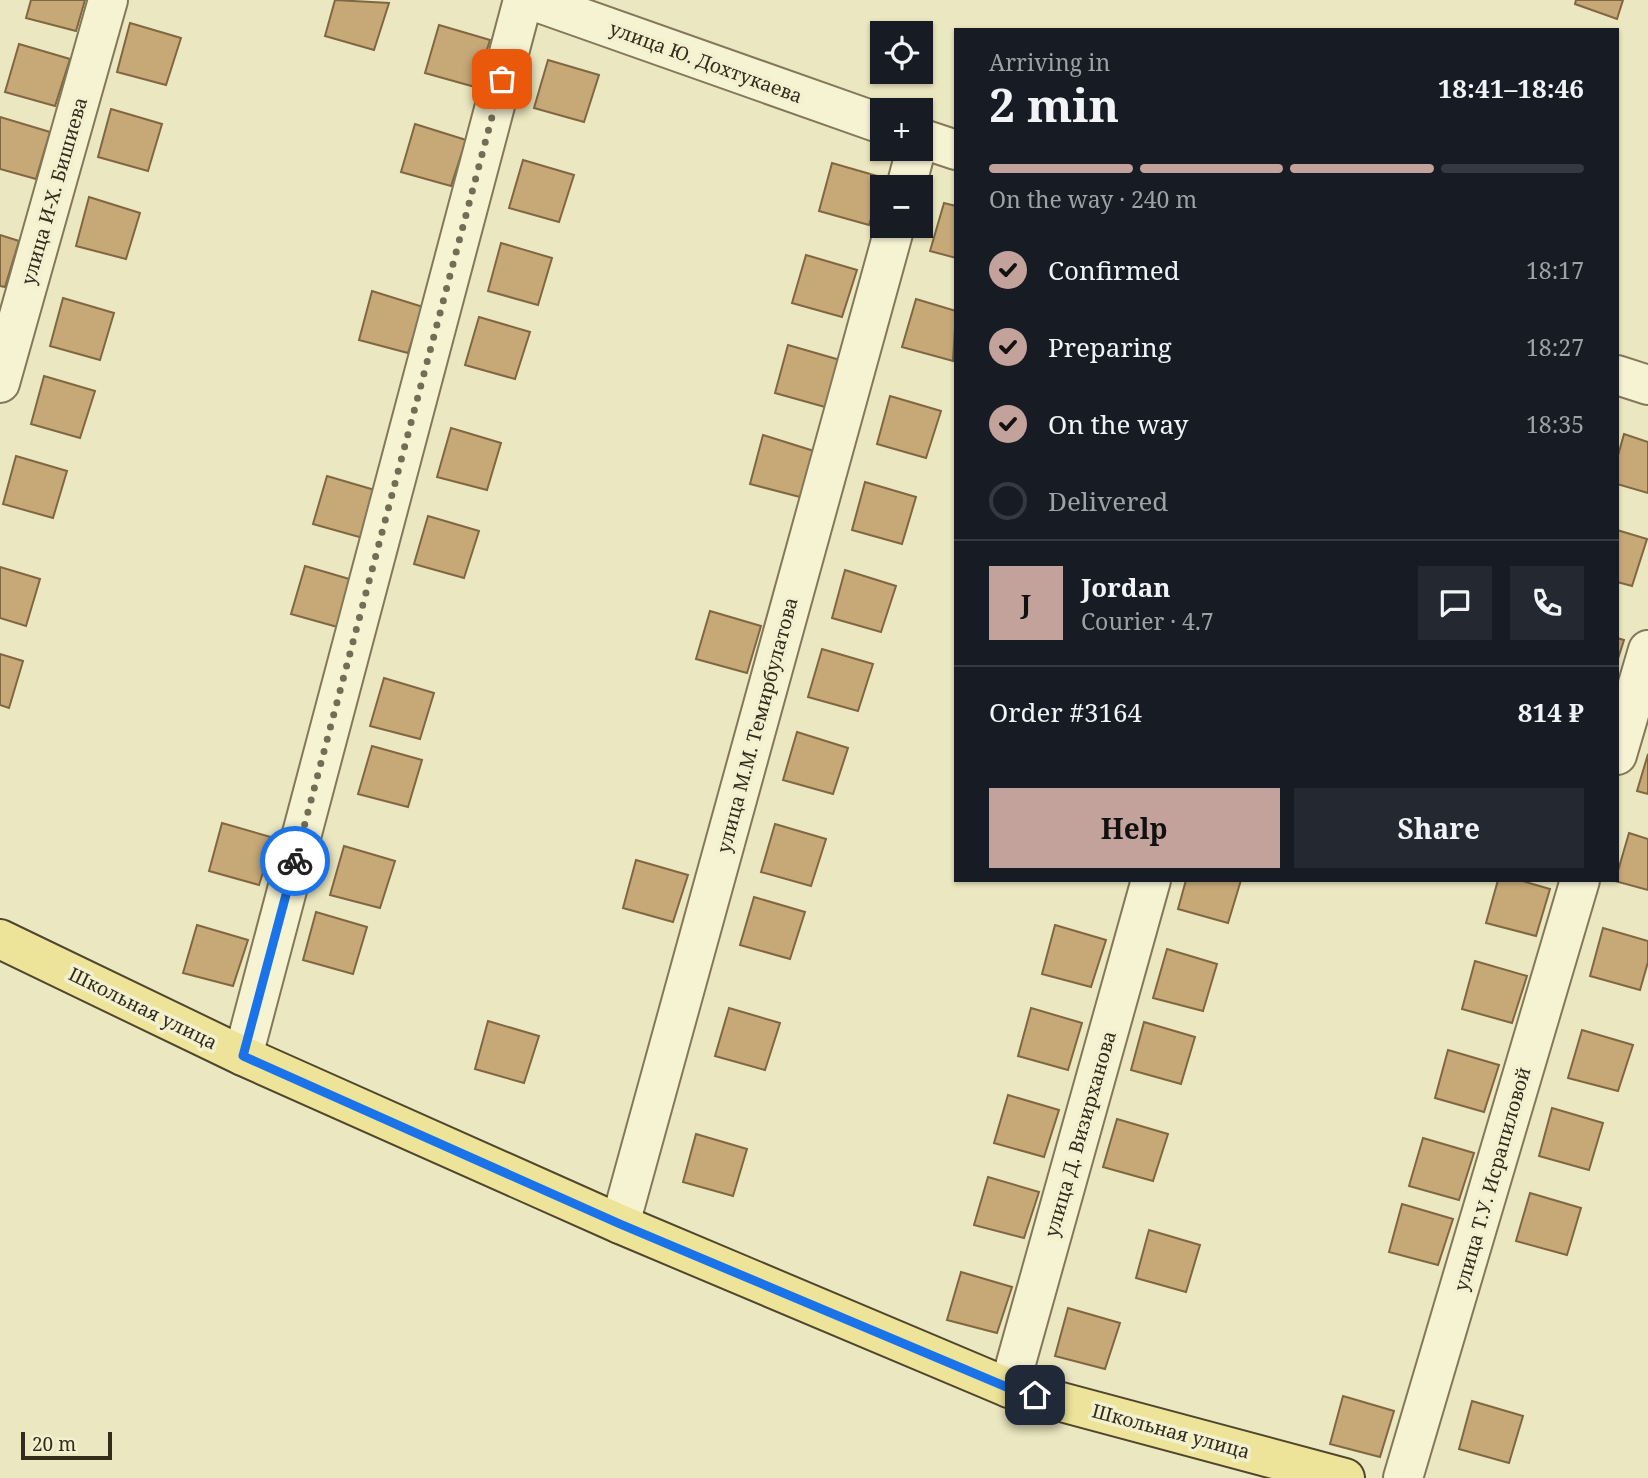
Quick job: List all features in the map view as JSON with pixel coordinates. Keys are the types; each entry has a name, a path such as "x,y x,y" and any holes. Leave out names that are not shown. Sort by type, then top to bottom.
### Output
{"main road":[{"name":"Школьная улица","path":"0,939 243,1056 620,1224 1009,1388 1345,1478"}],"street":[{"name":"улица И-Х. Бишиева","path":"0,383 108,0"},
{"path":"243,1056 523,0"},
{"name":"улица Ю. Дохтукаева","path":"531,0 870,120"},
{"path":"933,142 954,149"},
{"name":"улица М.М. Темирбулатова","path":"620,1224 892,238"},
{"path":"1619,376 1648,385"},
{"path":"1619,748 1648,650"},
{"name":"улица Д. Визирханова","path":"1009,1388 1151,882"},
{"name":"улица Т.У. Исрапиловой","path":"1403,1478 1579,882"}],"building":[{"path":"31,0 85,0 76,31 26,18"},
{"path":"335,0 389,3 374,50 325,36"},
{"path":"1576,0 1623,0 1617,19 1575,4"},
{"path":"130,23 181,38 166,85 117,72"},
{"path":"439,25 490,40 475,87 425,73"},
{"path":"19,44 70,59 55,106 5,92"},
{"path":"548,60 599,75 584,122 534,108"},
{"path":"111,109 162,124 148,171 98,157"},
{"path":"0,117 50,132 36,179 0,169"},
{"path":"415,124 466,140 451,186 401,172"},
{"path":"523,160 574,175 559,222 509,208"},
{"path":"832,163 874,175 870,175 869,225 819,211"},
{"path":"89,197 140,213 126,259 76,246"},
{"path":"944,203 954,206 954,257 930,251"},
{"path":"0,235 19,241 5,287 0,286"},
{"path":"501,243 552,258 538,305 488,291"},
{"path":"806,255 857,270 842,317 792,303"},
{"path":"372,291 423,307 408,353 359,340"},
{"path":"63,298 114,313 100,360 50,346"},
{"path":"916,299 954,310 953,361 902,347"},
{"path":"479,317 530,332 515,379 465,365"},
{"path":"788,345 840,360 825,407 775,393"},
{"path":"44,376 95,391 80,438 31,424"},
{"path":"890,396 941,411 926,458 877,444"},
{"path":"451,428 501,443 487,490 437,477"},
{"path":"1624,434 1648,442 1648,493 1619,485 1619,452"},
{"path":"763,435 814,451 800,497 750,484"},
{"path":"16,456 67,471 53,518 3,504"},
{"path":"327,476 378,491 363,538 313,524"},
{"path":"865,482 916,497 902,544 852,530"},
{"path":"428,516 479,531 464,578 414,564"},
{"path":"1619,531 1647,539 1632,586 1619,583"},
{"path":"305,566 356,581 341,628 291,614"},
{"path":"0,567 40,579 26,626 0,618"},
{"path":"845,570 896,586 881,632 832,618"},
{"path":"710,611 761,626 747,673 696,659"},
{"path":"1619,639 1624,640 1619,656"},
{"path":"822,649 873,664 858,711 808,697"},
{"path":"0,654 23,661 9,708 0,705"},
{"path":"384,678 434,693 420,739 370,726"},
{"path":"797,732 848,748 833,794 783,780"},
{"path":"372,746 422,760 408,807 358,794"},
{"path":"1648,754 1648,794 1637,791"},
{"path":"222,823 274,838 259,885 209,871"},
{"path":"775,824 826,839 811,886 761,872"},
{"path":"1629,833 1648,839 1648,890 1619,882 1619,867"},
{"path":"344,846 395,861 380,908 330,895"},
{"path":"636,860 688,875 673,922 623,908"},
{"path":"1185,882 1240,882 1228,923 1178,909"},
{"path":"1497,882 1526,882 1550,889 1536,936 1486,923"},
{"path":"754,897 805,912 790,959 740,945"},
{"path":"316,912 367,927 353,974 303,960"},
{"path":"197,925 248,940 233,986 183,973"},
{"path":"1055,925 1106,940 1091,987 1042,974"},
{"path":"1603,928 1648,941 1648,962 1640,990 1590,976"},
{"path":"1167,949 1217,964 1203,1011 1153,998"},
{"path":"1475,961 1527,976 1512,1023 1462,1009"},
{"path":"729,1008 780,1023 765,1070 715,1056"},
{"path":"1031,1008 1082,1023 1068,1070 1018,1056"},
{"path":"488,1021 539,1036 524,1083 475,1069"},
{"path":"1144,1022 1195,1037 1181,1084 1131,1070"},
{"path":"1582,1030 1633,1045 1618,1091 1568,1078"},
{"path":"1448,1050 1499,1065 1484,1112 1435,1098"},
{"path":"1008,1095 1059,1110 1044,1157 994,1143"},
{"path":"1552,1108 1603,1123 1589,1170 1539,1156"},
{"path":"1117,1119 1168,1134 1153,1181 1103,1167"},
{"path":"696,1134 747,1149 733,1196 683,1182"},
{"path":"1423,1138 1474,1153 1459,1200 1409,1186"},
{"path":"988,1177 1039,1192 1024,1238 974,1225"},
{"path":"1530,1193 1581,1208 1567,1255 1516,1241"},
{"path":"1402,1204 1453,1219 1438,1265 1389,1252"},
{"path":"1149,1230 1200,1245 1186,1292 1136,1278"},
{"path":"961,1272 1012,1287 997,1333 947,1320"},
{"path":"1068,1308 1120,1323 1105,1369 1055,1356"},
{"path":"1343,1396 1394,1411 1380,1457 1330,1444"},
{"path":"1472,1401 1523,1416 1509,1463 1459,1449"}],"way so far":[{"path":"295,861 502,79"}],"route":[{"path":"295,861 243,1056 620,1224 1009,1388 1035,1395"}]}
